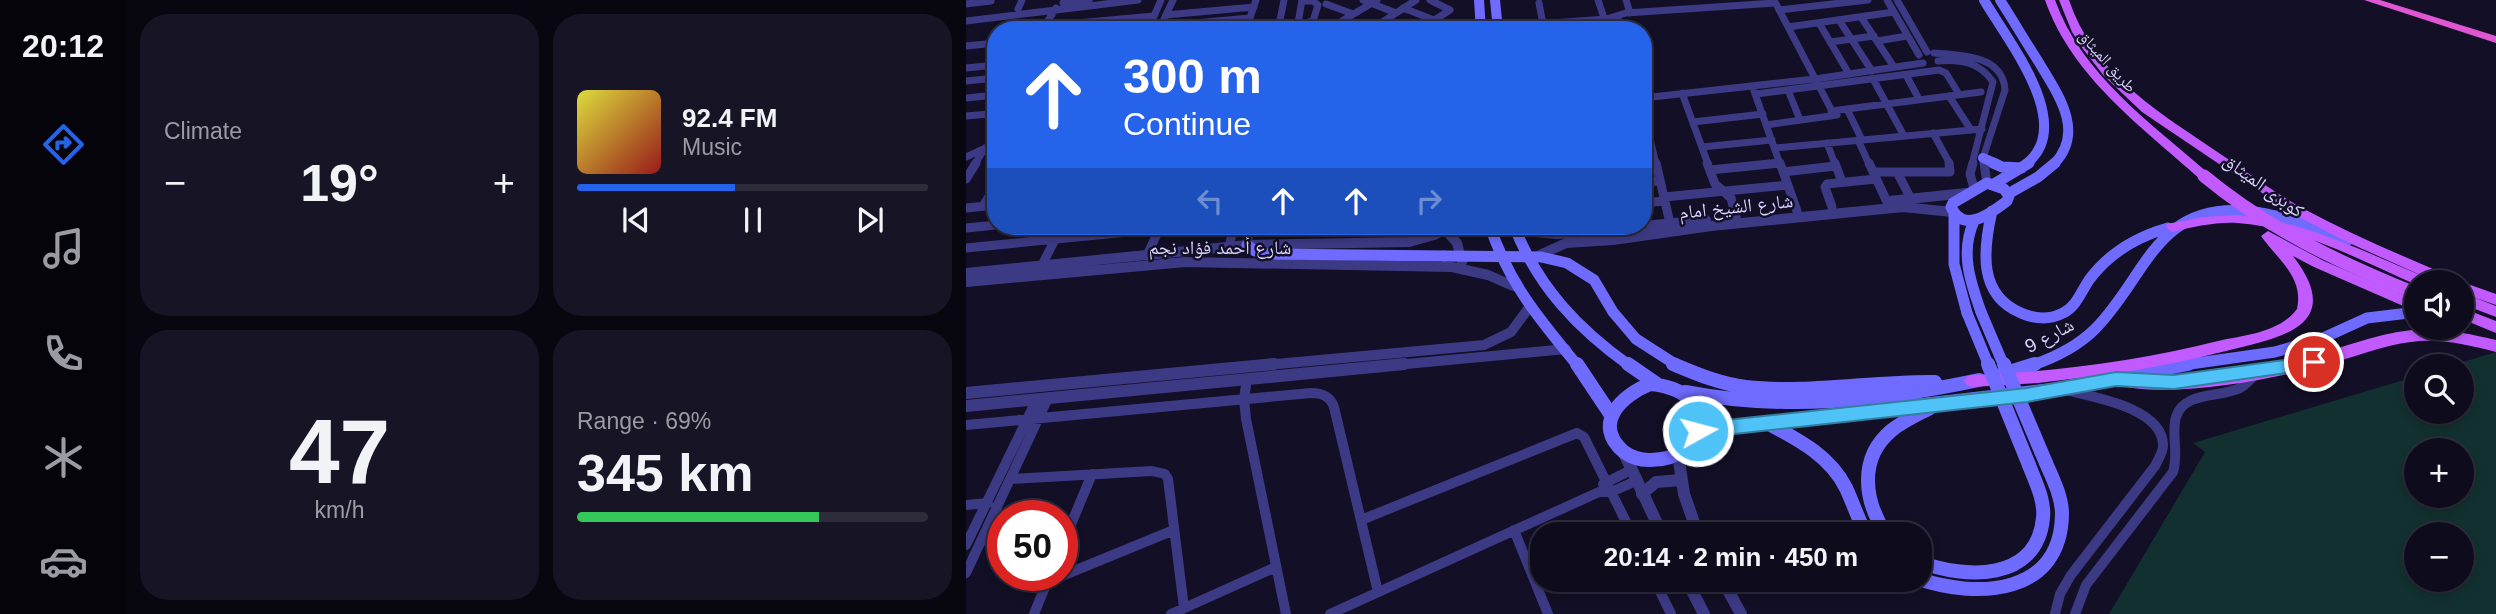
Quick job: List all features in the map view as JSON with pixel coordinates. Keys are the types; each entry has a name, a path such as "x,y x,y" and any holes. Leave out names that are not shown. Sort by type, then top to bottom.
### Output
{"highway":[{"path":"2369,0 2456,25 2496,33"},
{"path":"2387,0 2496,41"}],"main road":[{"path":"1479,0 1481,21"},
{"path":"1495,0 1497,21"},
{"path":"1932,567 1941,571 1978,575 2009,566 2026,554 2038,538 2043,521 2040,494 1954,264 1953,203 1970,191 2022,168 2034,158 2044,141 2046,115 2034,85 1984,0"},
{"path":"2000,0 2061,99 2070,130 2064,152 2055,164 2041,176 2008,194"},
{"name":"طريق الميثاق","path":"2050,0 2061,31 2081,60 2157,134 2208,178"},
{"name":"طريق الميثاق","path":"2064,0 2077,33 2112,78"},
{"name":"كوبرى الميثاق","path":"2112,78 2208,178 2252,214 2297,242 2404,288"},
{"path":"2139,104 2280,201 2422,270"},
{"path":"1983,158 2001,167 2022,168"},
{"path":"2208,178 2233,212 2268,236 2319,264 2404,301"},
{"name":"كوبرى الميثاق","path":"2208,178 2293,231 2339,255 2404,282"},
{"path":"1990,183 2008,194"},
{"path":"1932,584 1947,589 1986,592 2022,582 2040,568 2053,552 2062,522 2057,491 2046,463 1974,312 1973,286 1966,251 1969,232 1975,221 2007,201 2008,194"},
{"path":"1992,211 1984,256 1990,288 2009,308 2039,317 2054,316 2071,308 2103,264 2126,245 2148,234 2172,227 2218,219 2267,222 2300,231 2404,274"},
{"name":"شارع 9","path":"1685,392 1724,401 1785,405 1854,400 1964,383 2031,367 2079,343 2105,318 2158,240 2172,227 2210,212 2253,212 2287,220 2372,248"},
{"path":"1953,214 1963,220 1975,221"},
{"path":"1492,235 1496,251 1513,286 1528,309 1566,349 1590,380 1611,415 1612,434 1623,451 1635,458 1664,460 1678,454 1693,442 1698,431 1699,412 1694,401 1685,392 1672,386 1642,386 1618,402 1611,415"},
{"path":"1518,235 1529,260 1547,289 1580,327 1608,351 1657,384"},
{"path":"1247,246 1267,254 1541,257 1567,262 1594,281 1613,312 1636,339 1681,368 1722,383 1751,389 1797,390 1896,381 1964,383 2030,378 2151,361 2228,345 2283,329 2303,311 2305,292 2292,264 2268,236"},
{"path":"2474,292 2496,300"},
{"path":"2474,306 2494,320"},
{"path":"2474,311 2494,320"},
{"path":"1698,431 2061,389 2182,365 2283,350 2323,338 2358,322 2387,314 2404,313"},
{"path":"2474,316 2494,320"},
{"path":"2474,319 2494,320"},
{"path":"2474,333 2496,344"},
{"path":"2116,379 2163,383 2256,373 2314,362 2412,336 2459,337 2496,344"},
{"path":"1877,522 1868,498 1870,460 1879,443 1892,430 1935,405"},
{"path":"1769,424 1811,448 1834,469 1845,486 1861,522"}],"street":[{"path":"1018,9 1022,0"},
{"path":"966,22 1087,3 1138,0"},
{"path":"1152,21 1161,0"},
{"path":"1163,21 1173,0"},
{"path":"1280,21 1284,0"},
{"path":"1363,0 1374,2 1396,13"},
{"path":"1384,21 1416,0"},
{"path":"1404,8 1434,20 1450,9 1443,2 1430,0"},
{"path":"1598,0 1603,16"},
{"path":"1626,0 1630,13"},
{"path":"1662,0 1667,12"},
{"path":"1699,0 1703,9"},
{"path":"1568,21 1746,3 1839,3 1868,0"},
{"path":"1887,0 1919,55 1918,59 1923,63"},
{"path":"1898,0 1931,53 1938,57 1938,61"},
{"path":"985,13 991,1"},
{"path":"966,4 991,1"},
{"path":"1298,21 1302,1 1315,2 1317,6"},
{"path":"1317,6 1330,2 1353,14"},
{"path":"1342,21 1374,2"},
{"path":"1539,2 1541,21"},
{"path":"1077,21 1087,3"},
{"path":"1166,15 1255,3 1249,21"},
{"path":"1839,3 1850,19"},
{"path":"1776,4 1833,113"},
{"path":"1310,21 1314,19 1317,6"},
{"path":"966,16 1056,7"},
{"path":"1047,21 1056,7"},
{"path":"1788,27 1894,12"},
{"path":"1100,21 1154,16"},
{"path":"1564,21 1614,16"},
{"path":"1614,16 1618,21"},
{"path":"1861,17 1894,67"},
{"path":"1223,21 1250,18"},
{"path":"966,32 975,20"},
{"path":"1839,20 1873,75 1904,136"},
{"path":"1819,23 1849,74"},
{"path":"1830,42 1908,36"},
{"path":"966,48 987,44"},
{"path":"966,48 987,48"},
{"path":"1919,55 1959,55 1980,60 1997,71 2004,80 2004,90 1983,158 1990,183"},
{"path":"1754,90 1873,75 1894,67 1938,61 1970,63 1990,76 1993,87 1970,174 1970,191"},
{"path":"966,68 987,66"},
{"path":"1652,96 1788,90 1849,74 1906,75 1944,71 1959,94"},
{"path":"1906,75 1919,99"},
{"path":"966,81 987,79"},
{"path":"1754,90 1797,211"},
{"path":"1788,90 1800,120"},
{"path":"1766,125 1886,104 1981,92"},
{"path":"1682,93 1716,186 1733,201 1736,217"},
{"path":"966,98 987,96"},
{"path":"1949,96 1971,130"},
{"path":"1848,111 1886,202"},
{"path":"966,116 987,114"},
{"path":"1693,122 1763,114"},
{"path":"1702,147 1827,143 1982,129"},
{"path":"1832,207 1825,186 1897,172 1951,171 1933,133"},
{"path":"1827,143 1842,182"},
{"path":"966,157 985,148"},
{"path":"966,179 985,148"},
{"path":"1652,153 1670,223"},
{"path":"1652,162 1656,162"},
{"path":"1710,170 1780,163"},
{"path":"1783,172 1835,166"},
{"path":"1897,172 1911,199"},
{"path":"1652,181 1660,181"},
{"path":"1652,201 1788,186"},
{"name":"شارع الشيخ امام","path":"1652,225 1970,191"},
{"path":"983,206 987,200"},
{"path":"966,208 987,206"},
{"name":"شارع الشيخ امام","path":"1652,235 1879,209 1913,207 1953,214"},
{"path":"966,228 987,226"},
{"path":"1042,265 1057,235"},
{"path":"966,248 1090,235"},
{"path":"1147,255 1156,235"},
{"path":"1229,247 1232,235"},
{"path":"1247,246 1249,235"},
{"name":"شارع أحمد فؤاد نجم","path":"968,282 1042,265 1229,247 1375,244 1412,235"},
{"path":"1445,235 1457,243 1461,268"},
{"path":"1614,240 1615,235"},
{"name":"شارع الشيخ امام","path":"1529,260 1566,243 1649,235"},
{"name":"شارع أحمد فؤاد نجم","path":"968,282 1185,262 1461,268 1488,275 1513,286"},
{"path":"966,406 1247,379 1428,356 1496,341 1511,332 1528,309"},
{"path":"966,393 1428,356 1566,349"},
{"path":"2075,614 2086,585 2173,471 2179,449 2175,420 2181,407 2194,400 2237,390 2251,381 2256,373"},
{"path":"1247,379 1244,400 1286,614"},
{"path":"2054,614 2064,584 2155,466 2163,445 2152,422 2135,409 2061,389"},
{"path":"966,425 1322,394 1330,399 1335,407 1378,592"},
{"path":"990,500 1043,399"},
{"path":"966,573 1010,479 1033,419"},
{"path":"1361,520 1573,433 1584,437 1605,488 1625,522"},
{"path":"1623,451 1656,522"},
{"path":"1678,454 1681,480 1694,522"},
{"path":"1010,479 1162,472 1168,479 1184,608"},
{"path":"1078,508 1092,474"},
{"path":"1330,614 1634,475"},
{"path":"1642,494 1656,482 1681,480"},
{"path":"966,505 987,503"},
{"path":"966,545 987,505"},
{"path":"1078,568 1174,530"},
{"path":"1514,530 1548,614"},
{"path":"1171,614 1276,567"},
{"path":"1034,614 1044,591"},
{"path":"1660,592 1671,614"},
{"path":"1693,592 1704,614"},
{"path":"1729,592 1741,614"}],"green space":[{"path":"2496,352 2496,614 2109,614 2205,452 2193,443 2404,380 2404,424 2474,424 2474,359"}],"route":[{"path":"1698,431 2027,395 2116,379 2151,383 2174,382 2256,373 2314,362"}]}
